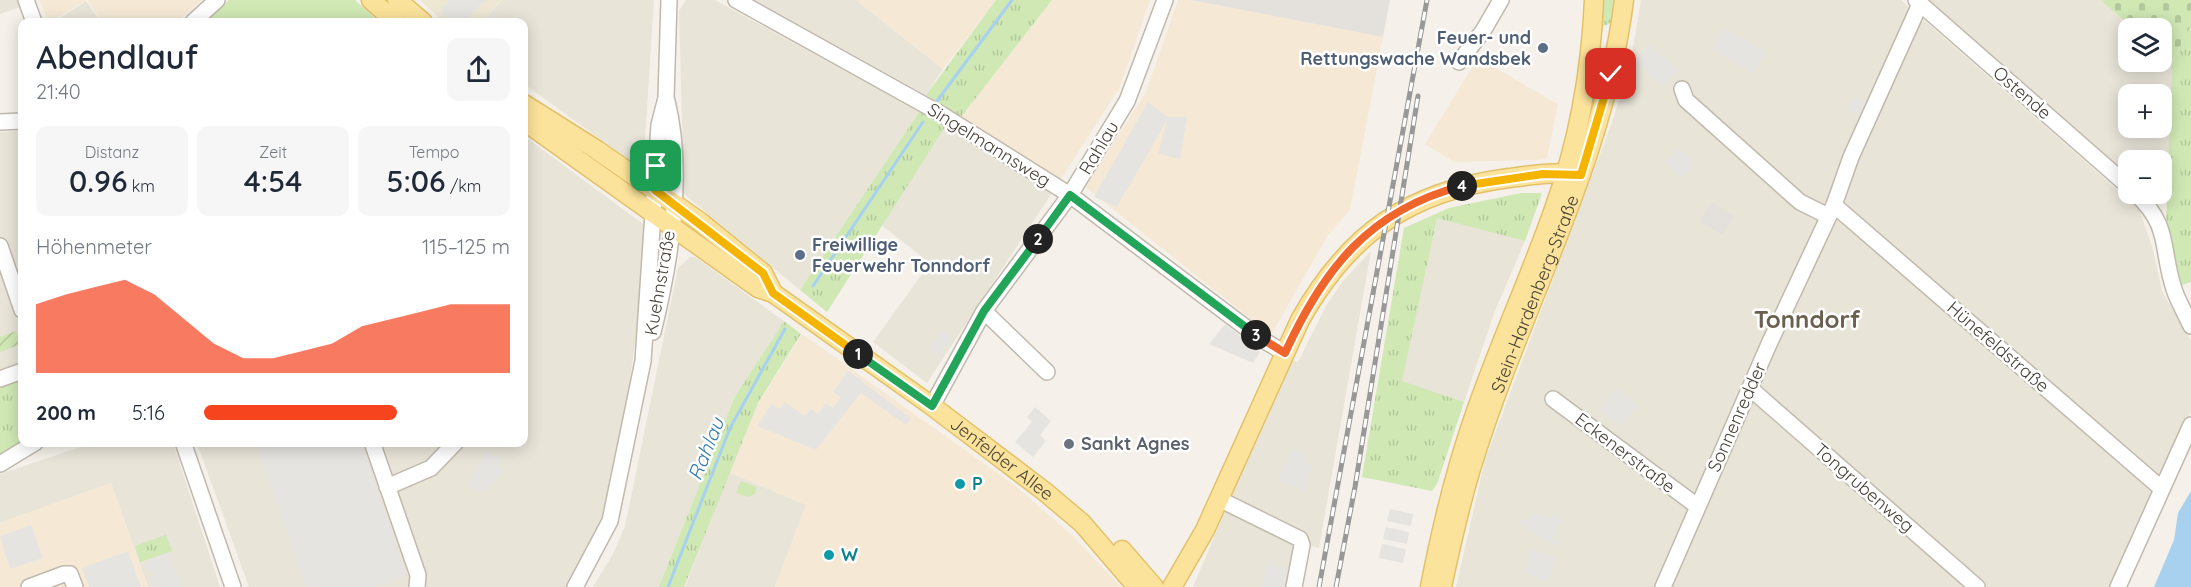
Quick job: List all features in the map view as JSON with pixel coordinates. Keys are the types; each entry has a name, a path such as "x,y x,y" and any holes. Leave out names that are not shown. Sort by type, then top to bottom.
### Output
{"main road":[{"path":"372,0 392,18"},
{"path":"397,0 418,18"},
{"name":"Stein-Hardenberg-Straße","path":"1442,587 1474,458 1574,174 1594,0"},
{"name":"Stein-Hardenberg-Straße","path":"1430,587 1445,509 1473,419 1609,83 1624,0"},
{"name":"Jenfelder Allee","path":"528,114 673,203 763,273 773,293"},
{"name":"Jenfelder Allee","path":"528,115 653,212 758,288 773,293 999,455 1083,523 1137,587"},
{"path":"1172,587 1205,530 1309,304 1330,272 1356,244 1396,214 1429,197 1467,184 1574,174"},
{"name":"Jenfelder Allee","path":"1083,523 1104,533 1154,587"},
{"path":"1184,587 1197,560 1205,530"}],"street":[{"path":"26,0 33,18"},
{"path":"198,18 217,0"},
{"name":"Kuehnstraße","path":"643,361 658,125 666,98 669,0"},
{"name":"Singelmannsweg","path":"736,0 941,114 1070,195 1261,339 1285,353"},
{"name":"Rahlau","path":"932,406 984,311 1070,195 1127,101 1165,0"},
{"path":"1459,62 1483,31 1501,0"},
{"name":"Ostende","path":"1918,2 2118,177"},
{"name":"Sonnenredder","path":"1667,585 1697,506 1831,210 1851,157 1918,2"},
{"path":"1682,89 1686,100 1800,202 1831,210"},
{"name":"Kuehnstraße","path":"575,587 610,520 643,361 653,330 668,260 673,203 673,126 666,98"},
{"path":"0,122 18,120"},
{"path":"2147,204 2159,221 2175,290 2191,326"},
{"name":"Hünefeldstraße","path":"1831,210 2162,489"},
{"path":"0,246 18,298"},
{"path":"984,311 1047,372"},
{"path":"0,379 18,372"},
{"name":"Tongrubenweg","path":"1751,389 1977,587"},
{"name":"Eckenerstraße","path":"1553,399 1697,506"},
{"path":"2118,587 2191,425"},
{"path":"0,464 28,447"},
{"path":"185,447 233,587"},
{"path":"374,447 418,575 417,587"},
{"path":"387,487 431,468 451,447"},
{"path":"1219,500 1300,539 1302,545 1294,587"},
{"path":"29,587 70,574 75,587"}],"shaded area":[{"path":"0,0 21,0 23,6 0,14"},
{"path":"39,0 87,0 56,18 47,18"},
{"path":"87,0 202,0 182,18 99,18"},
{"path":"420,0 501,0 485,18 440,18"},
{"path":"450,0 485,0 468,18 448,18 440,11"},
{"path":"502,0 654,0 643,170 528,87 528,18 486,18"},
{"path":"686,0 715,0 919,112 800,290 684,194 679,11"},
{"path":"755,0 856,0 943,69 926,95"},
{"path":"856,0 996,0 943,69"},
{"path":"1052,0 1150,0 1119,89 1061,179 961,117"},
{"path":"1178,0 1191,0 1383,37 1350,210 1328,235 1271,335 1085,187 1146,92"},
{"path":"1191,0 1390,0 1383,37"},
{"path":"1641,0 1901,0 2118,191 2118,204 2133,204 2139,209 2153,250 2162,291 2191,341 2191,411 2111,587 1456,587 1485,460 1611,125 1629,71"},
{"path":"1929,0 2100,0 2121,18 2118,18 2118,72 2172,72 2171,84 2118,84 2118,138 2169,138 2169,150 2118,150 2118,167"},
{"path":"86,1 98,18 60,18"},
{"path":"1724,28 1766,52 1754,73 1712,50"},
{"path":"1649,45 1678,70 1663,86 1635,61"},
{"path":"1478,58 1558,104 1547,158 1454,162 1425,144"},
{"path":"1855,97 1867,104 1862,117 1848,108"},
{"path":"1148,102 1168,117 1187,117 1180,159 1158,154 1167,120 1117,207 1094,197"},
{"path":"945,127 1052,193 927,383 873,342 930,263 881,225"},
{"path":"18,131 18,366 0,373 0,132"},
{"path":"528,139 650,229 624,425 605,518 566,587 249,587 198,447 528,447"},
{"path":"1678,148 1695,163 1682,177 1665,162"},
{"path":"1711,202 1734,216 1723,235 1700,222"},
{"path":"1437,217 1525,241 1495,311 1464,402 1401,381"},
{"path":"1371,251 1319,548 1297,543 1289,587 1193,587 1289,359 1298,362 1326,306 1342,282"},
{"path":"690,257 695,257 784,321 734,398 659,587 593,587 613,554 625,526 678,268"},
{"path":"1225,324 1260,352 1253,363 1209,344"},
{"path":"942,330 952,337 939,356 929,349"},
{"path":"802,334 1017,487 1074,537 1121,587 775,587 806,505 729,472 758,404"},
{"path":"848,371 911,418 906,425 861,393 816,450 757,426 772,404 780,409 785,402 805,416 811,409 818,414 826,403 833,408 841,397 833,392"},
{"path":"1616,388 1638,405 1621,426 1600,410"},
{"path":"1035,407 1051,421 1040,435 1046,441 1033,457 1015,442 1032,422 1027,417"},
{"path":"81,447 174,447 220,587 148,587 111,483 0,523 0,474"},
{"path":"257,447 362,447 407,576 375,587 306,587"},
{"path":"1293,448 1305,455 1304,462 1312,465 1305,492 1278,480"},
{"path":"486,450 501,459 497,465 503,469 491,488 480,492 468,486"},
{"path":"729,472 806,505 775,587 685,587"},
{"path":"111,483 148,587 0,587 0,523"},
{"path":"1390,509 1413,514 1411,526 1387,521"},
{"path":"1553,512 1566,524 1559,521 1553,538 1560,541 1559,547 1517,523 1520,520 1528,520 1533,513 1549,518"},
{"path":"31,525 43,558 10,569 0,536"},
{"path":"1386,527 1409,532 1407,544 1383,539"},
{"path":"1382,544 1406,549 1403,563 1379,558"},
{"path":"1532,549 1556,557 1548,581 1524,572"},
{"path":"128,551 141,587 89,587 82,568"},
{"path":"169,552 182,587 153,587 149,576 156,574 155,571 148,573 145,563"},
{"path":"1267,564 1288,567 1284,587 1261,587"}],"green space":[{"path":"229,0 355,0 375,18 209,18"},
{"path":"996,0 1052,0 961,117 926,95"},
{"path":"1599,0 1619,0 1612,22 1598,27"},
{"path":"2100,0 2191,0 2191,25 2172,63 2172,18 2121,18"},
{"path":"2191,25 2191,282 2182,285 2166,223 2167,204 2172,204 2172,150 2169,150 2169,138 2172,138 2172,63"},
{"path":"919,112 945,127 827,312 800,290"},
{"path":"1521,193 1542,193 1525,241 1437,218 1402,381 1464,402 1437,484 1432,491 1362,477 1404,228 1449,208"},
{"path":"784,321 801,334 758,403 684,587 659,587 734,398"},
{"path":"16,331 18,345 0,352 0,337"},
{"path":"18,377 18,445 0,459 0,384"},
{"path":"741,481 757,487 755,494 748,497 736,493"},
{"path":"166,535 172,551 140,562 135,546"}],"water":[{"path":"2191,491 2191,587 2154,587 2174,540 2178,513"}],"waterway":[{"name":"Rahlau","path":"937,101 1012,0"},
{"name":"Rahlau","path":"813,286 923,122"},
{"name":"Rahlau","path":"668,587 730,428 785,329"}],"railway":[{"path":"1319,587 1427,0"},
{"path":"1336,587 1355,487 1418,96"}],"place":[{"name":"Feuer- und Rettungswache Wandsbek","path":"1543,48"},
{"name":"Freiwillige Feuerwehr Tonndorf","path":"800,255"},
{"name":"Sankt Agnes","path":"1069,444"},
{"name":"P","path":"960,484"},
{"name":"W","path":"829,555"}],"district":[{"name":"Tonndorf","path":"1807,320"}],"route":[{"path":"656,166 655,190 699,221 763,273 773,293 932,406 984,311 1070,195 1261,339 1285,353 1300,320 1330,272 1356,244 1396,214 1429,197 1467,184 1543,174 1581,175 1611,74"}]}
